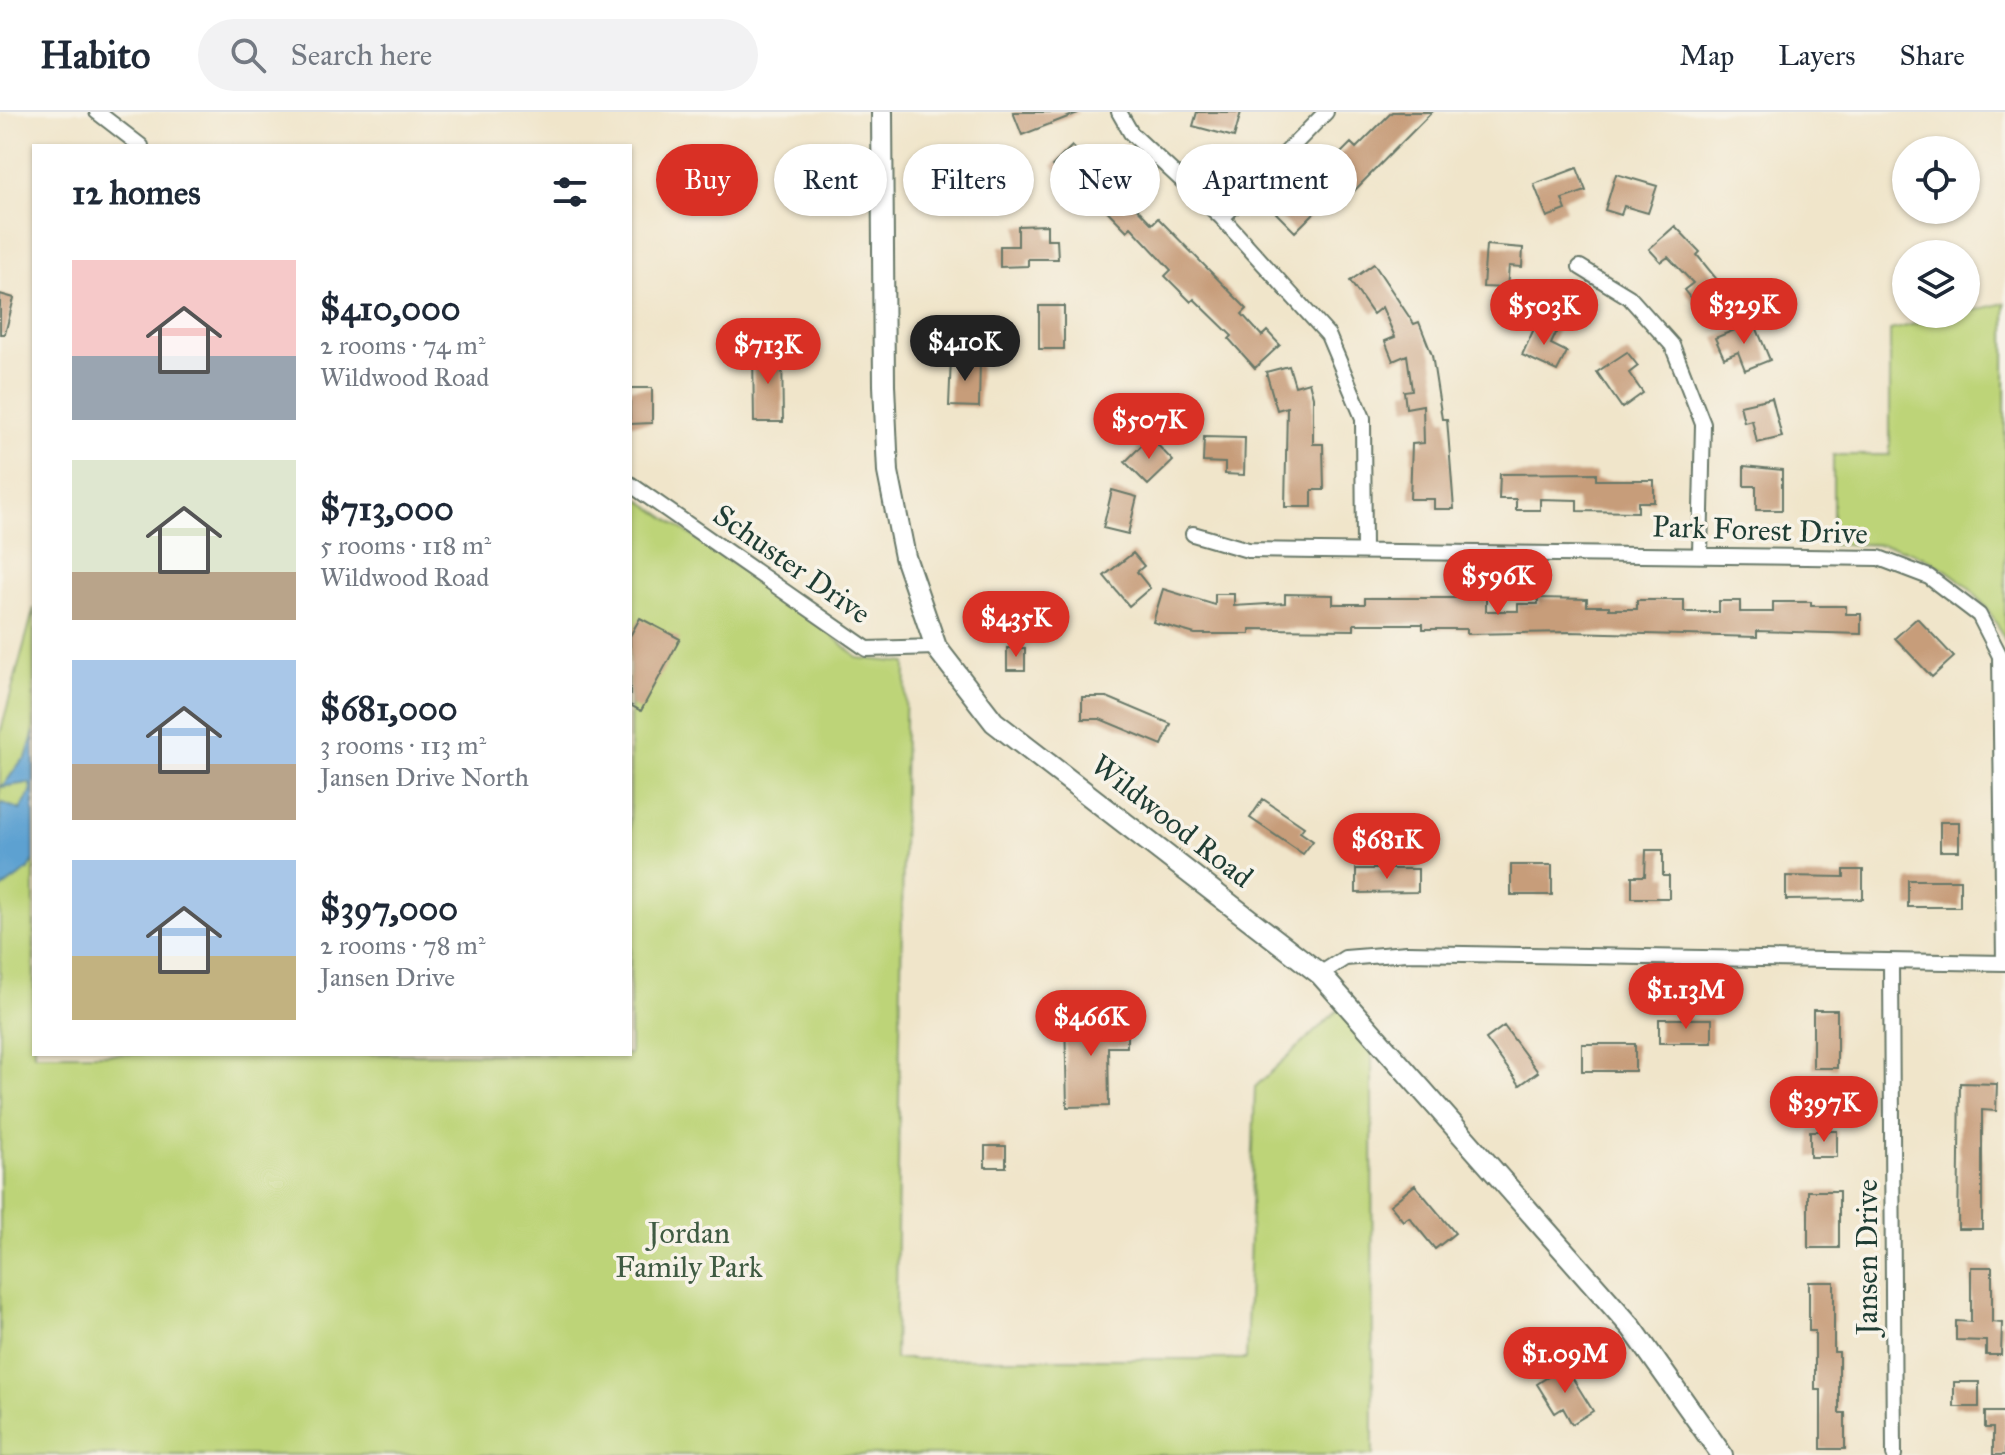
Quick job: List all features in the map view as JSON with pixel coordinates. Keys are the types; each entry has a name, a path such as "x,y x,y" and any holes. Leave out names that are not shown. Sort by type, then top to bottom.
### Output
{"street":[{"path":"97,112 138,144"},
{"name":"Wildwood Road","path":"882,112 884,385 888,472 905,557 936,647 994,722 1320,974 1632,1328 1722,1455"},
{"path":"1119,112 1131,133 1222,218 1328,335 1363,418 1364,551"},
{"path":"1222,218 1326,112"},
{"path":"1580,267 1629,297 1672,345 1703,424 1700,554"},
{"name":"Schuster Drive","path":"632,485 867,649 936,647"},
{"name":"Park Forest Drive","path":"1193,534 1248,550 1879,558 1929,577 1979,615 2000,656 2004,962"},
{"path":"1320,974 1345,958 1407,953 1891,963 2004,962"},
{"name":"Jansen Drive","path":"1891,963 1894,1455"}],"green space":[{"path":"2005,303 2005,642 1987,609 1947,570 1888,545 1833,545 1833,455 1890,455 1890,330 1980,328 1980,309"},
{"name":"Jordan Family Park","path":"632,494 812,618 858,658 906,663 895,1359 1246,1359 1255,1087 1339,1009 1372,1046 1373,1455 0,1455 0,734 32,615 32,1056 632,1056"}],"water":[{"path":"32,738 32,864 0,890 0,806 3,803 20,810 31,792 30,783 0,787 26,758"}],"building":[{"path":"1013,112 1078,112 1078,113 1022,135"},
{"path":"1197,112 1241,112 1234,137 1193,126"},
{"path":"1392,112 1432,112 1357,188 1357,147"},
{"path":"1577,168 1586,191 1562,199 1566,210 1547,217 1534,184"},
{"path":"1616,174 1657,186 1648,213 1624,206 1621,215 1605,210"},
{"path":"1112,216 1144,216 1152,224 1158,218 1247,309 1242,314 1262,336 1267,331 1280,345 1255,368 1229,339 1232,336 1165,276 1171,270 1131,227 1127,231"},
{"path":"1279,216 1311,216 1295,232"},
{"path":"1047,225 1047,239 1057,239 1058,259 1028,259 1028,266 1000,267 1000,246 1018,246 1018,226"},
{"path":"1675,226 1700,252 1697,255 1736,303 1711,324 1684,290 1693,283 1668,257 1661,262 1649,249"},
{"path":"1486,245 1523,248 1522,267 1509,266 1507,288 1483,287"},
{"path":"1374,264 1414,324 1419,322 1432,355 1442,419 1447,419 1454,509 1434,509 1434,499 1410,499 1412,444 1424,443 1423,405 1406,408 1404,391 1412,390 1407,355 1393,361 1385,341 1395,337 1382,307 1373,314 1350,281"},
{"path":"0,294 14,298 5,334 0,334"},
{"path":"1039,306 1064,306 1064,349 1039,349"},
{"path":"1538,320 1558,329 1551,344 1567,352 1557,371 1522,355"},
{"path":"1754,322 1770,360 1745,370 1738,352 1724,358 1715,338"},
{"path":"753,349 782,349 783,422 754,422"},
{"path":"1627,352 1638,366 1629,373 1643,393 1622,408 1597,372"},
{"path":"951,358 980,359 979,407 949,406"},
{"path":"1289,366 1295,386 1309,382 1313,397 1313,444 1323,444 1324,490 1312,490 1312,507 1285,507 1287,407 1277,410 1266,372"},
{"path":"632,388 652,388 652,423 632,424"},
{"path":"1772,398 1782,437 1757,443 1752,420 1744,422 1740,405"},
{"path":"1150,437 1173,461 1148,485 1125,462"},
{"path":"1204,437 1245,438 1244,475 1225,474 1225,463 1203,462"},
{"path":"1744,466 1782,470 1782,510 1756,510 1756,486 1744,486"},
{"path":"1596,473 1596,480 1654,480 1654,502 1638,502 1638,512 1577,511 1577,500 1540,499 1540,510 1516,510 1516,499 1499,499 1500,474"},
{"path":"1112,490 1137,497 1128,534 1103,528"},
{"path":"1133,553 1144,566 1137,572 1150,588 1129,606 1104,576"},
{"path":"1163,589 1215,605 1215,594 1234,594 1234,606 1285,603 1285,594 1333,595 1333,604 1365,604 1365,598 1486,598 1486,611 1518,611 1518,604 1538,604 1538,598 1587,599 1587,606 1609,606 1609,609 1637,609 1637,600 1684,600 1684,612 1719,612 1719,601 1740,601 1740,612 1773,612 1773,602 1811,602 1811,606 1846,606 1846,614 1861,614 1861,634 1757,631 1757,637 1570,632 1467,634 1467,629 1423,629 1423,624 1354,624 1354,630 1250,629 1250,634 1195,634 1153,622"},
{"path":"640,618 680,639 641,711 632,706 632,632"},
{"path":"1917,618 1954,657 1932,677 1895,638"},
{"path":"1007,648 1025,648 1025,670 1007,670"},
{"path":"1082,697 1107,697 1171,724 1162,745 1100,719 1082,719"},
{"path":"1263,799 1304,827 1300,832 1313,841 1303,854 1250,818"},
{"path":"1940,822 1959,822 1959,851 1940,851"},
{"path":"1646,850 1663,850 1663,876 1669,876 1669,898 1632,898 1632,876 1645,876"},
{"path":"1511,865 1552,865 1552,895 1511,895"},
{"path":"1356,869 1418,869 1418,892 1356,893"},
{"path":"1844,870 1863,870 1863,899 1786,900 1786,876 1844,877"},
{"path":"1908,880 1960,880 1960,907 1908,907"},
{"path":"1813,1010 1837,1010 1837,1068 1813,1068"},
{"path":"1109,1015 1109,1021 1127,1021 1127,1047 1108,1047 1109,1106 1067,1107 1065,1016"},
{"path":"1659,1019 1712,1019 1712,1043 1659,1043"},
{"path":"1504,1026 1538,1072 1520,1085 1486,1039"},
{"path":"1582,1044 1635,1044 1635,1071 1582,1071"},
{"path":"1960,1083 1997,1084 1996,1111 1982,1110 1982,1229 1958,1229"},
{"path":"1810,1131 1837,1131 1837,1157 1810,1157"},
{"path":"985,1146 1006,1146 1006,1167 985,1167"},
{"path":"1415,1185 1455,1233 1435,1249 1409,1217 1403,1221 1390,1205"},
{"path":"1808,1191 1839,1191 1839,1248 1808,1248"},
{"path":"1971,1267 1992,1267 1992,1322 2002,1323 2001,1355 1986,1355 1986,1341 1956,1340 1956,1321 1971,1322"},
{"path":"1809,1282 1834,1282 1834,1352 1839,1352 1839,1413 1845,1413 1845,1449 1821,1449 1821,1390 1815,1390 1815,1331 1809,1331"},
{"path":"1565,1366 1593,1411 1572,1424 1563,1408 1555,1413 1537,1384"},
{"path":"1954,1382 1979,1382 1979,1407 1954,1407"},
{"path":"1985,1412 2005,1412 2005,1455 1993,1455 1993,1428 1985,1428"}]}
